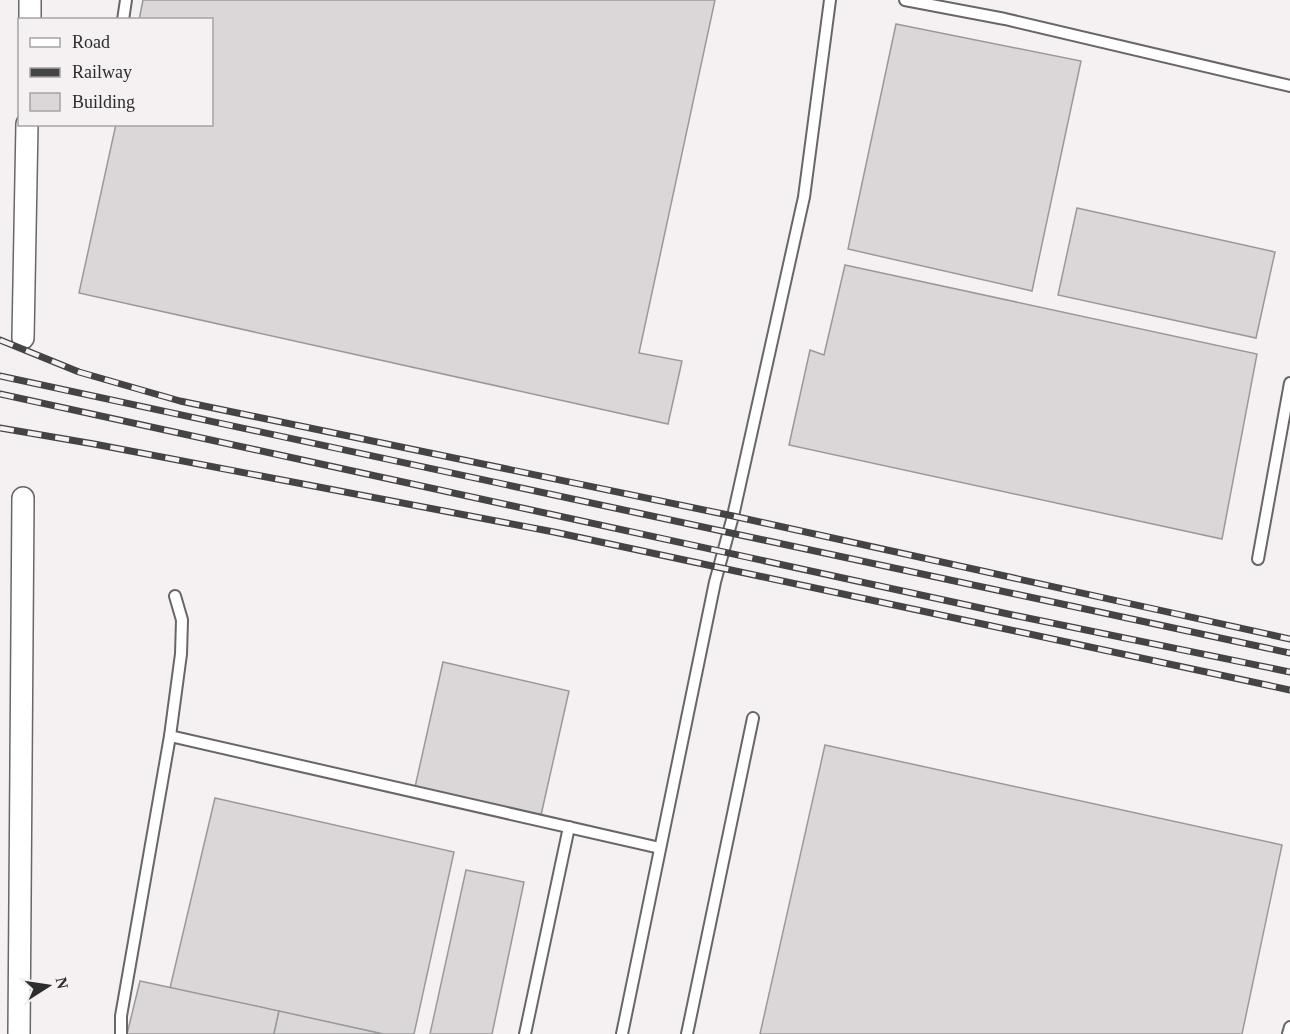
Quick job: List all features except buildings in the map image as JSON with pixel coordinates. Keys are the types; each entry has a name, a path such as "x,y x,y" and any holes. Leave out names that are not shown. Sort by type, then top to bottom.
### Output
{"street":[{"path":"30,0 30,18"},
{"path":"23,338 27,126"},
{"path":"19,1034 23,498"}],"lane":[{"path":"123,18 126,0"},
{"path":"626,1033 660,848 715,582 733,516 804,197 830,0"},
{"path":"905,0 1005,19 1290,86"},
{"path":"1258,559 1290,383"},
{"path":"121,1034 121,1016 170,736 181,654 182,621 175,596"},
{"path":"687,1034 753,718"},
{"path":"170,736 660,848"},
{"path":"525,1034 569,827"},
{"path":"1288,1034 1290,1027"}],"railway":[{"path":"0,340 79,372 180,401 733,516 1290,639"},
{"path":"0,376 1290,653"},
{"path":"0,394 1008,614 1290,672"},
{"path":"0,428 554,532 1290,690"}]}
